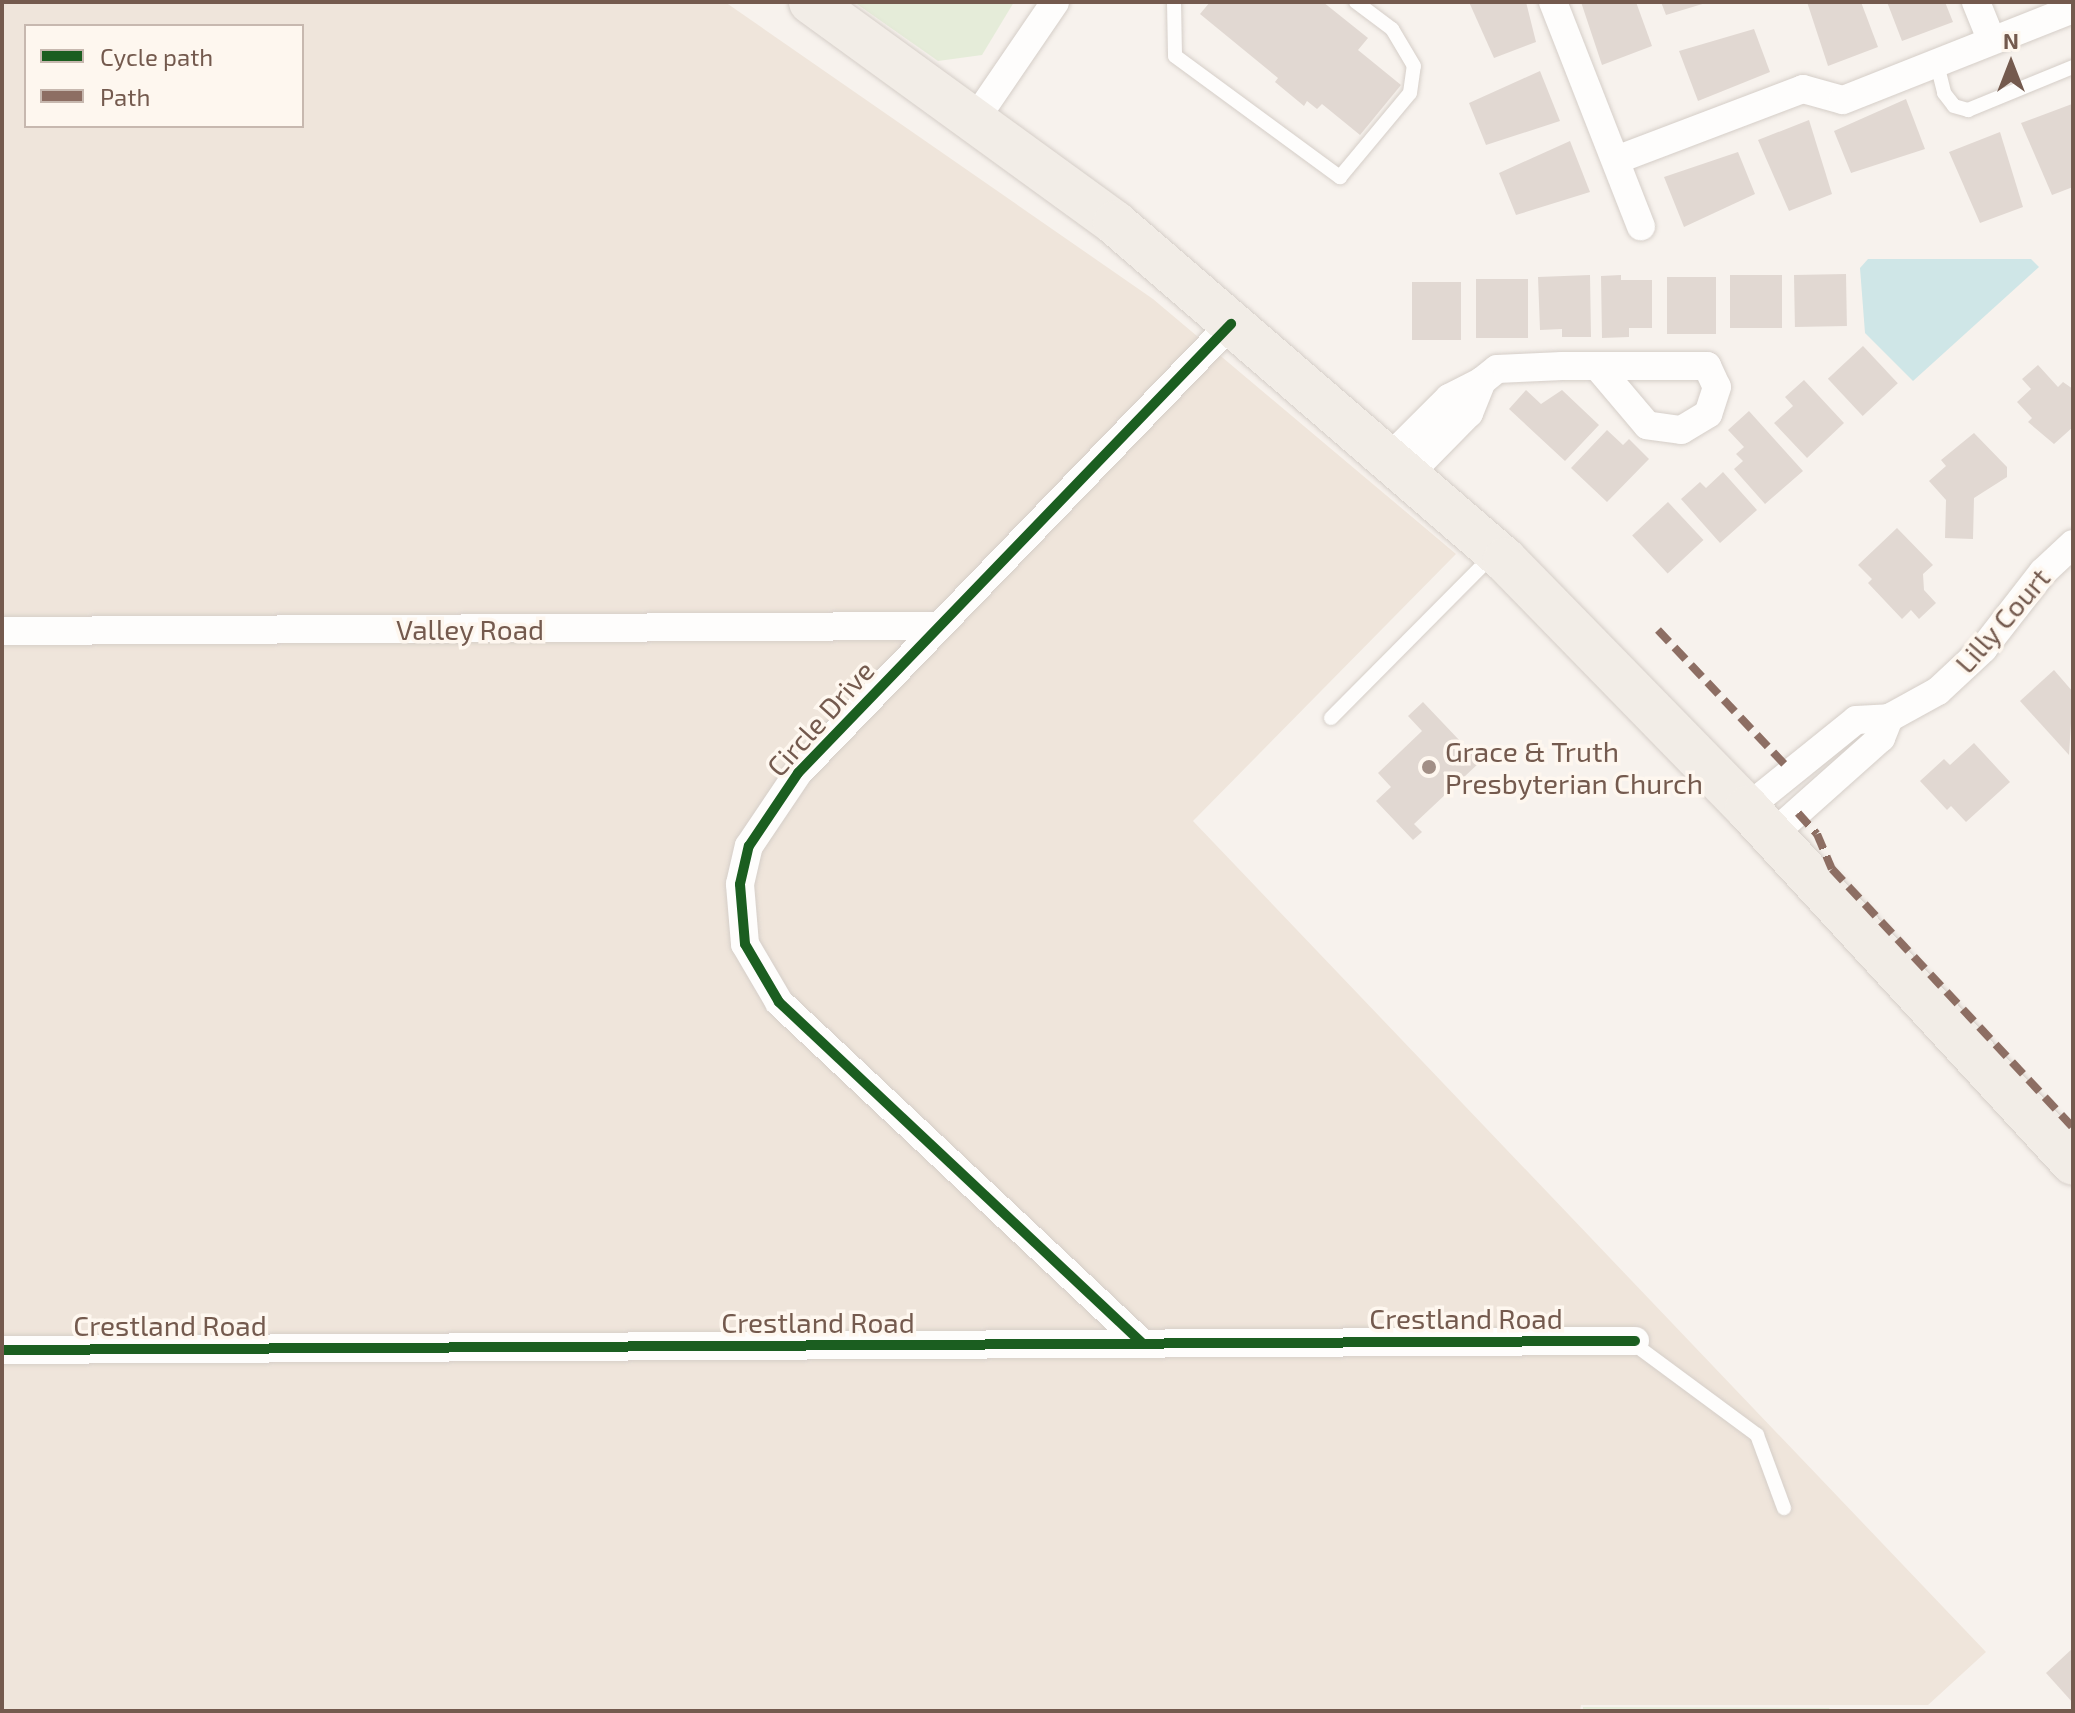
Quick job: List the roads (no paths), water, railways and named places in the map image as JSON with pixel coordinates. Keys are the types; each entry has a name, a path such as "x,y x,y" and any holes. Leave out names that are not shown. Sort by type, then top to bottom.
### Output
{"main road":[{"path":"811,2 976,118 1115,223 1496,552 1760,822 2073,1163"}],"street":[{"path":"976,118 1055,2"},
{"path":"1553,2 1641,226"},
{"path":"1976,2 1991,39"},
{"path":"1616,160 1803,89 1843,100 1937,64 1991,39 2071,17"},
{"name":"Circle Drive","path":"1142,1343 779,1002 745,944 740,884 749,846 798,773 1231,324"},
{"path":"1398,466 1449,398 1482,381 1497,369 1597,366"},
{"name":"Lilly Court","path":"1760,822 1856,720 1889,718 1938,691 1983,649 2043,572 2073,544"},
{"name":"Valley Road","path":"2,631 938,626"},
{"name":"Lilly Court","path":"1760,822 1881,738 1889,718"},
{"name":"Crestland Road","path":"2,1350 1632,1341"}],"lane":[{"path":"1174,2 1175,56 1340,177 1410,93 1414,66 1392,29 1356,2"},
{"path":"1937,64 1944,93 1954,106 1968,110 2073,67"},
{"path":"1331,718 1496,552"},
{"path":"1632,1341 1757,1435 1784,1508"}],"place":[{"name":"Grace & Truth Presbyterian Church","path":"1429,767"}]}
